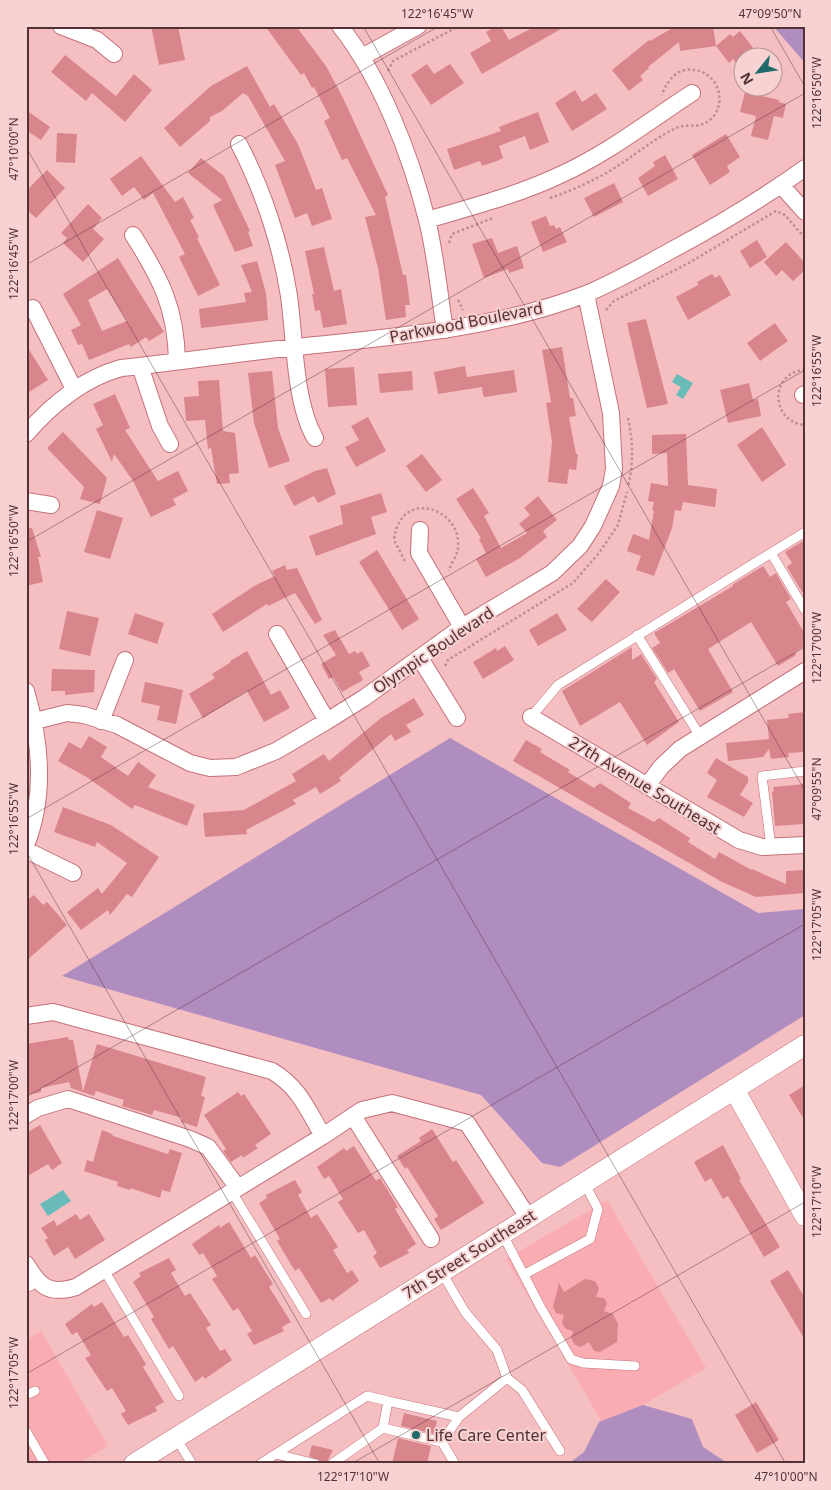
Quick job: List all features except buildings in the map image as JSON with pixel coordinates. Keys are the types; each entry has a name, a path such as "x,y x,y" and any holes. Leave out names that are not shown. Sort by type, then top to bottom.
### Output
{"street":[{"path":"61,26 96,40 114,54"},
{"path":"340,26 362,57 401,140 427,220 445,330"},
{"path":"362,57 418,26"},
{"path":"427,220 481,204 559,176 608,148 692,93"},
{"path":"239,144 251,167 280,253 289,294 303,412 315,438"},
{"name":"Parkwood Boulevard","path":"26,434 49,410 74,389 105,373 177,361 445,330 548,306 586,294 628,274 708,230 805,168"},
{"path":"781,185 805,212"},
{"path":"133,235 162,282 170,304 176,334 177,361"},
{"name":"Olympic Boulevard","path":"35,721 67,713 84,715 118,725 190,763 224,769 236,767 276,751 327,721 462,627 528,589 567,560 593,526 611,486 614,461 611,413 586,294"},
{"path":"33,308 74,389"},
{"path":"140,366 160,426 170,444"},
{"path":"26,501 51,506"},
{"path":"420,530 419,553 462,627"},
{"path":"277,634 327,721"},
{"path":"420,658 458,718"},
{"path":"101,721 125,660"},
{"path":"647,786 671,756 805,671"},
{"path":"26,691 35,721 40,795 33,827 26,845"},
{"name":"27th Avenue Southeast","path":"531,717 739,840 767,847"},
{"path":"767,847 805,845"},
{"path":"26,850 73,873"},
{"path":"26,1016 53,1012 272,1071 289,1081 300,1095 323,1136"},
{"name":"7th Street Southeast","path":"134,1464 805,1045"},
{"path":"734,1089 805,1216"},
{"path":"26,1115 38,1108 68,1100 190,1139 208,1147 235,1190"},
{"path":"26,1264 32,1284 42,1285 59,1292 76,1287 323,1136 362,1110 392,1103 467,1123 528,1217"},
{"path":"353,1116 431,1239"}],"lane":[{"path":"531,717 558,685 637,634 805,532"},
{"path":"771,553 805,610"},
{"path":"637,634 700,736"},
{"path":"767,847 762,776 805,771"},
{"path":"525,1274 590,1239 598,1209 584,1182"},
{"path":"235,1190 306,1314"},
{"path":"502,1233 525,1274 540,1308 571,1359 583,1363 635,1366"},
{"path":"104,1270 180,1396"},
{"path":"441,1271 464,1312 497,1350 508,1378 522,1390 560,1450"},
{"path":"442,1442 459,1417 508,1378"},
{"path":"260,1464 367,1396 459,1417"},
{"path":"332,1464 384,1428 388,1402"},
{"path":"384,1428 442,1442 454,1464"},
{"path":"26,1431 46,1464"},
{"path":"176,1437 192,1464"},
{"path":"276,1454 316,1464"}],"path":[{"path":"407,566 394,540 395,531 406,513 423,507 432,509 448,520 456,533 459,544 456,558 449,569 449,576"}],"shaded area":[{"path":"773,26 805,26 805,63"},
{"path":"450,738 758,913 805,909 805,1015 560,1167 542,1163 481,1095 62,976"},
{"path":"607,1200 706,1368 605,1427 506,1259"},
{"path":"41,1331 108,1446 78,1464 26,1464 26,1340"},
{"path":"643,1405 692,1419 703,1447 729,1464 568,1464 584,1452 599,1422"}],"water":[{"path":"677,374 693,383 683,399 676,395 681,387 672,382"},
{"path":"63,1190 71,1201 48,1216 40,1204"}],"place":[{"name":"Life Care Center","path":"416,1435"}]}
